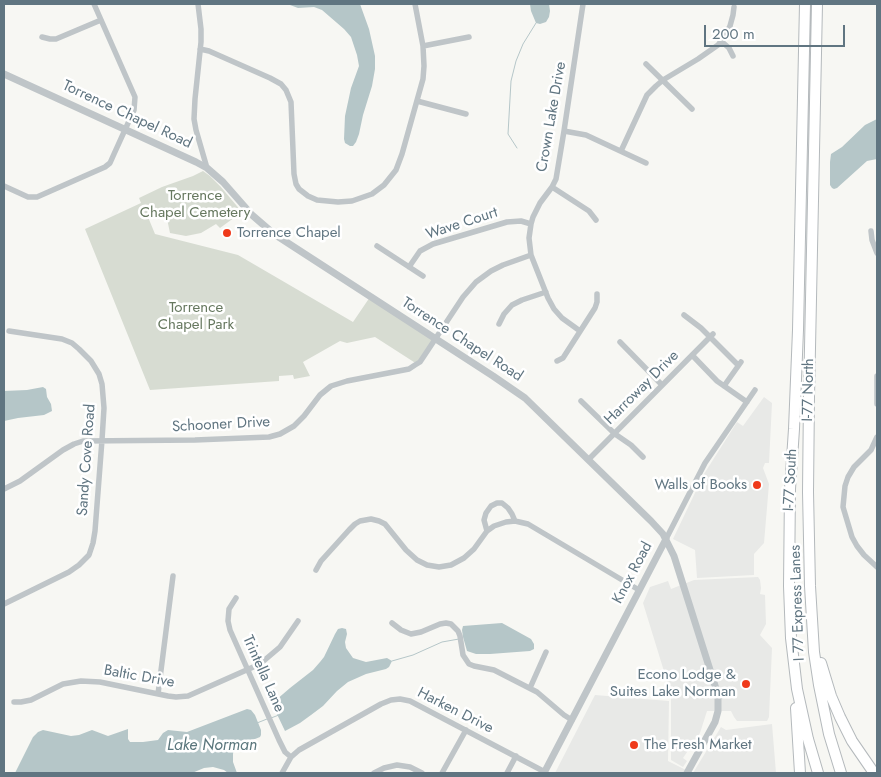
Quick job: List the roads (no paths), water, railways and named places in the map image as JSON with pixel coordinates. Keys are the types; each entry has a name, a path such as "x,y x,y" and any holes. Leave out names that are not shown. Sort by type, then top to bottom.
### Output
{"highway":[{"name":"I-77 South","path":"804,4 798,310 790,489 789,612 797,689 818,773"},
{"name":"I-77 North","path":"817,4 808,492 812,623 814,652 822,702 829,734 841,773"},
{"name":"I 77 Express Lanes","path":"794,429 796,489 794,578 797,637 806,705 824,773"},
{"name":"I 77 Express Lanes","path":"808,492 804,560 810,670 818,711 834,773"},
{"path":"812,623 831,696 845,728 874,773"},
{"path":"792,655 800,773"}],"street":[{"path":"4,186 28,197 37,197 102,169 110,163 134,110 135,97 94,4"},
{"path":"198,4 201,29 194,119 206,168"},
{"path":"200,49 209,51 270,78 283,87 291,106 296,184 304,194 317,200 352,201 372,194 384,185 400,162 424,70 425,56 415,4"},
{"name":"Crown Lake Drive","path":"580,331 557,313 548,298 531,255 529,238 531,224 537,209 556,179 583,4"},
{"path":"621,151 645,98 663,80 713,49 721,41 730,26 734,7"},
{"path":"42,37 50,40 56,39 101,20"},
{"path":"423,46 469,37"},
{"path":"721,41 729,48 733,56"},
{"path":"646,64 692,109"},
{"name":"Torrence Chapel Road","path":"4,74 206,168 223,182 252,215 274,234 525,398 652,521 666,539 674,556 716,688 718,702 714,722 687,773"},
{"path":"417,101 466,114"},
{"path":"564,131 586,135 646,163"},
{"path":"552,187 589,211 596,220"},
{"name":"Wave Court","path":"409,267 420,251 433,244 507,222 521,221 531,224"},
{"path":"871,231 877,253"},
{"path":"377,246 423,276"},
{"name":"Schooner Drive","path":"4,489 20,481 72,445 83,441 195,440 277,435 288,431 304,416 320,395 331,386 411,368 420,362 463,297 476,282 497,268 531,255"},
{"path":"499,324 504,314 512,305 546,292"},
{"path":"557,362 563,358 595,308 597,294"},
{"path":"684,315 711,336 734,362 740,364 724,386"},
{"name":"Sandy Cove Road","path":"4,604 69,572 89,555 95,531 104,408 102,384 97,370 84,353 72,343 62,339 9,331"},
{"name":"Harroway Drive","path":"589,460 711,336"},
{"path":"620,342 662,385"},
{"path":"692,355 711,375 746,402"},
{"path":"877,376 877,404"},
{"name":"Knox Road","path":"544,773 705,463 755,390"},
{"path":"581,401 615,434 631,445 643,457"},
{"path":"877,437 871,450 854,467 848,477 843,507 852,537 857,546 877,567"},
{"path":"487,531 484,520 486,513 491,506 497,503 502,503 508,508 515,521"},
{"path":"316,570 321,561 349,530 360,521 371,520 385,524 406,550 417,560 439,567 464,558 474,549 487,531 494,526 515,521 528,524 639,590"},
{"path":"158,694 173,576"},
{"name":"Trintella Lane","path":"236,598 229,609 229,626 279,740 285,752 291,757"},
{"name":"Baltic Drive","path":"14,702 31,700 63,684 81,681 100,682 176,697 188,696 260,664 275,652 298,621"},
{"path":"392,623 401,630 411,634 443,623 451,624 459,633 463,655 469,664 494,670 530,688 542,695 572,720"},
{"path":"530,688 546,652"},
{"name":"Harken Drive","path":"282,773 291,757 307,745 381,704 400,699 410,701 516,756 544,773"},
{"path":"442,773 466,730"},
{"path":"507,773 516,756"},
{"path":"374,773 397,764 410,767 422,773"}],"water":[{"path":"290,4 360,4 369,29 375,56 375,69 359,134 353,146 345,143 344,139 345,116 351,88 359,66 351,37 322,10 314,7 298,8"},
{"path":"530,4 549,4 549,17 546,22 536,23"},
{"path":"877,119 877,159 867,161 837,188 832,188 830,185 831,154 842,147 865,125"},
{"path":"43,387 46,389 52,411 44,415 4,421 4,391"},
{"path":"502,623 531,639 534,649 530,651 490,654 476,654 467,651 463,637 463,626"},
{"path":"338,629 346,629 346,648 353,658 366,662 387,658 392,661 389,667 348,682 323,706 300,723 285,731 275,710 274,704 276,700 313,670 324,657"},
{"name":"Lake Norman","path":"247,709 251,710 255,715 261,735 255,739 241,742 234,748 233,762 237,773 228,773 213,767 204,768 192,773 15,773 33,737 43,730 71,736 92,730 108,736 128,729 128,739 130,742 143,742 158,740 168,730 187,732"}],"waterway":[{"path":"517,148 508,134 511,81 523,44 536,23"},
{"path":"392,661 413,655 442,642 459,639"},
{"path":"271,718 279,715"},
{"path":"257,723 267,719"}],"place":[{"name":"Torrence Chapel","path":"227,233"},
{"name":"Walls of Books","path":"757,485"},
{"name":"Econo Lodge & Suites Lake Norman","path":"746,684"},
{"name":"The Fresh Market","path":"634,745"}],"park label":[{"name":"Torrence Chapel Cemetery","path":"195,204"},
{"name":"Torrence Chapel Park","path":"196,316"}]}
